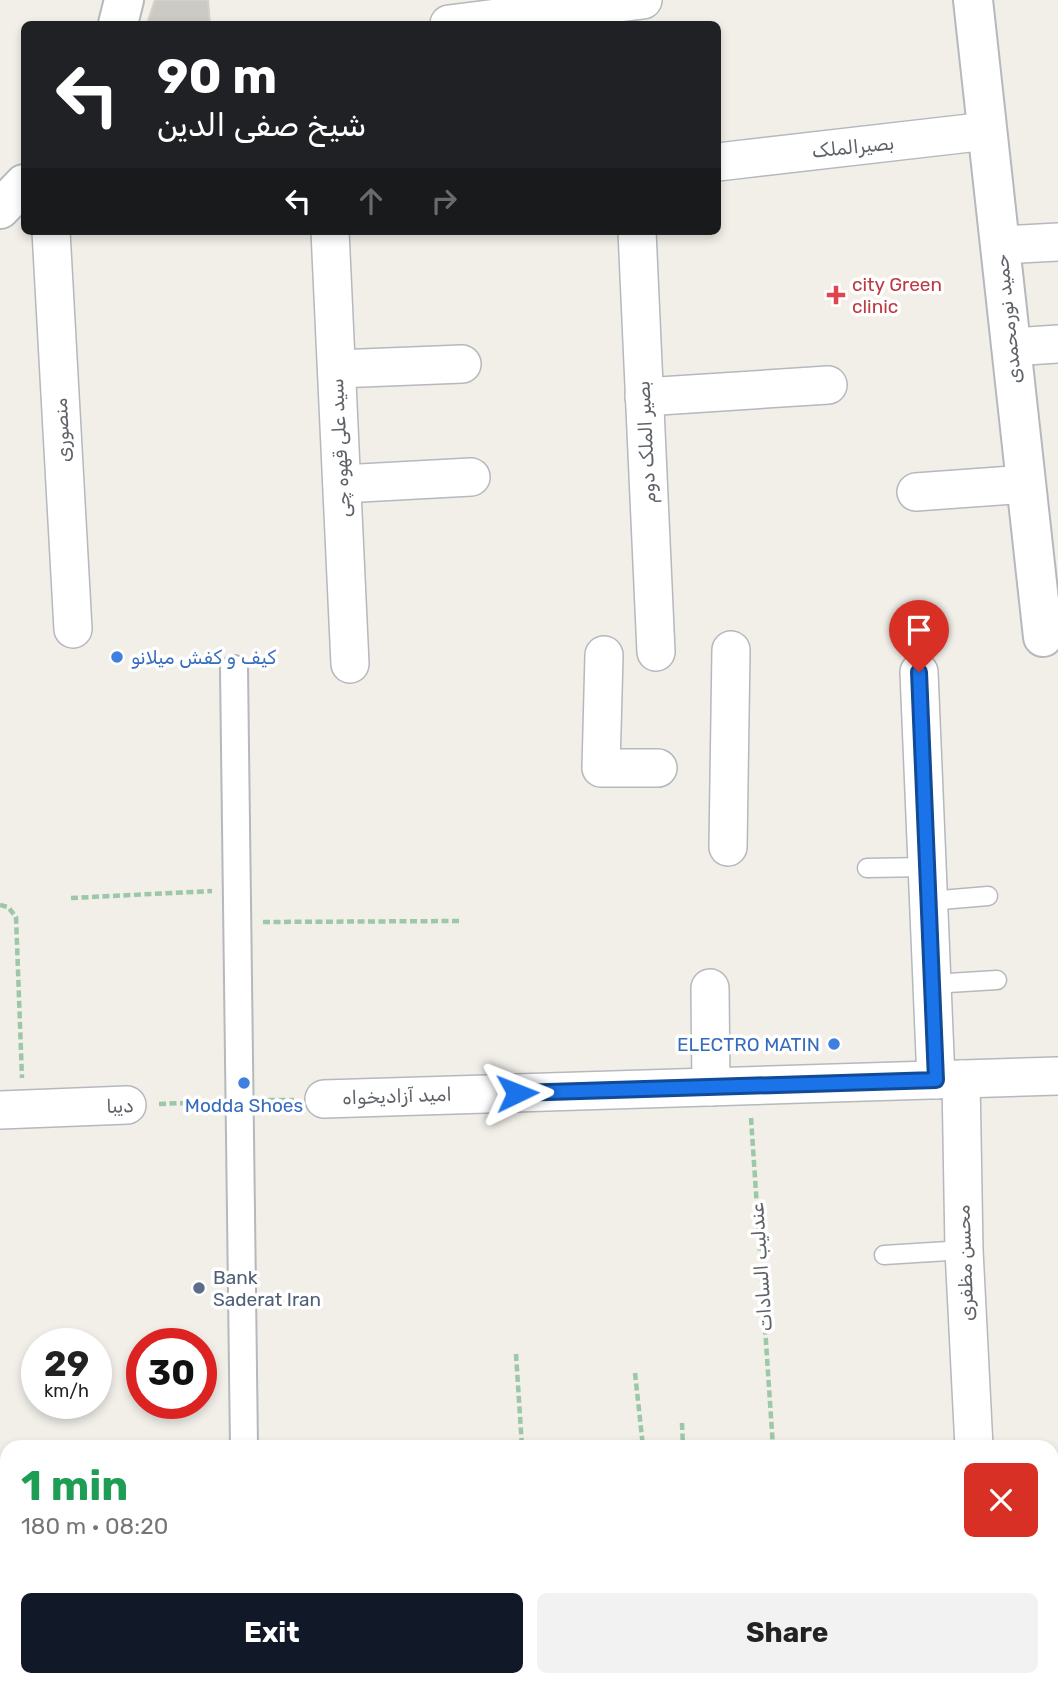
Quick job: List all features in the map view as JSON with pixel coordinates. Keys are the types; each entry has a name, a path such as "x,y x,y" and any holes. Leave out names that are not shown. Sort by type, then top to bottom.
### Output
{"street":[{"path":"119,21 124,0"},
{"path":"439,0 442,21"},
{"name":"حمید نورمحمدی","path":"974,0 1043,637"},
{"path":"479,21 617,7"},
{"name":"بصیرالملک","path":"721,162 987,131"},
{"path":"0,209 21,187"},
{"name":"منصوری","path":"51,235 73,629"},
{"name":"سید علی قهوه چی","path":"330,235 350,664"},
{"name":"بصیر الملک دوم","path":"637,235 656,652"},
{"path":"1000,245 1058,242"},
{"path":"1011,347 1058,344"},
{"path":"337,369 461,364"},
{"path":"644,397 828,385"},
{"path":"342,484 471,477"},
{"path":"916,492 1026,484"},
{"path":"728,847 731,650"},
{"path":"604,655 601,768 658,768"},
{"path":"234,669 244,1440"},
{"name":"محسن مظفری","path":"919,672 932,985 949,1079 964,1250 974,1440"},
{"path":"710,988 711,1087"},
{"name":"امید آزادیخواه","path":"324,1099 1058,1076"},
{"name":"دیبا","path":"12,1110 127,1105"}],"lane":[{"path":"867,868 988,896"},
{"path":"932,985 997,980"},
{"path":"884,1255 964,1250"}],"path":[{"path":"71,898 237,890"},
{"path":"0,905 8,907 16,917 12,1110"},
{"path":"237,923 460,920"},
{"name":"عندلیب السادات","path":"749,1086 774,1440"},
{"name":"دیبا","path":"127,1105 324,1099"},
{"path":"516,1354 522,1440"},
{"path":"635,1373 642,1440"},
{"path":"681,1423 682,1440"}],"building":[{"path":"155,0 208,0 210,21 148,21"}],"place":[{"name":"city Green clinic","path":"836,295"},
{"name":"کیف و کفش میلانو","path":"117,657"},
{"name":"ELECTRO MATIN","path":"834,1044"},
{"name":"Modda Shoes","path":"244,1083"},
{"name":"Bank Saderat Iran","path":"199,1288"}],"route":[{"path":"517,1093 936,1080 919,672"}]}
